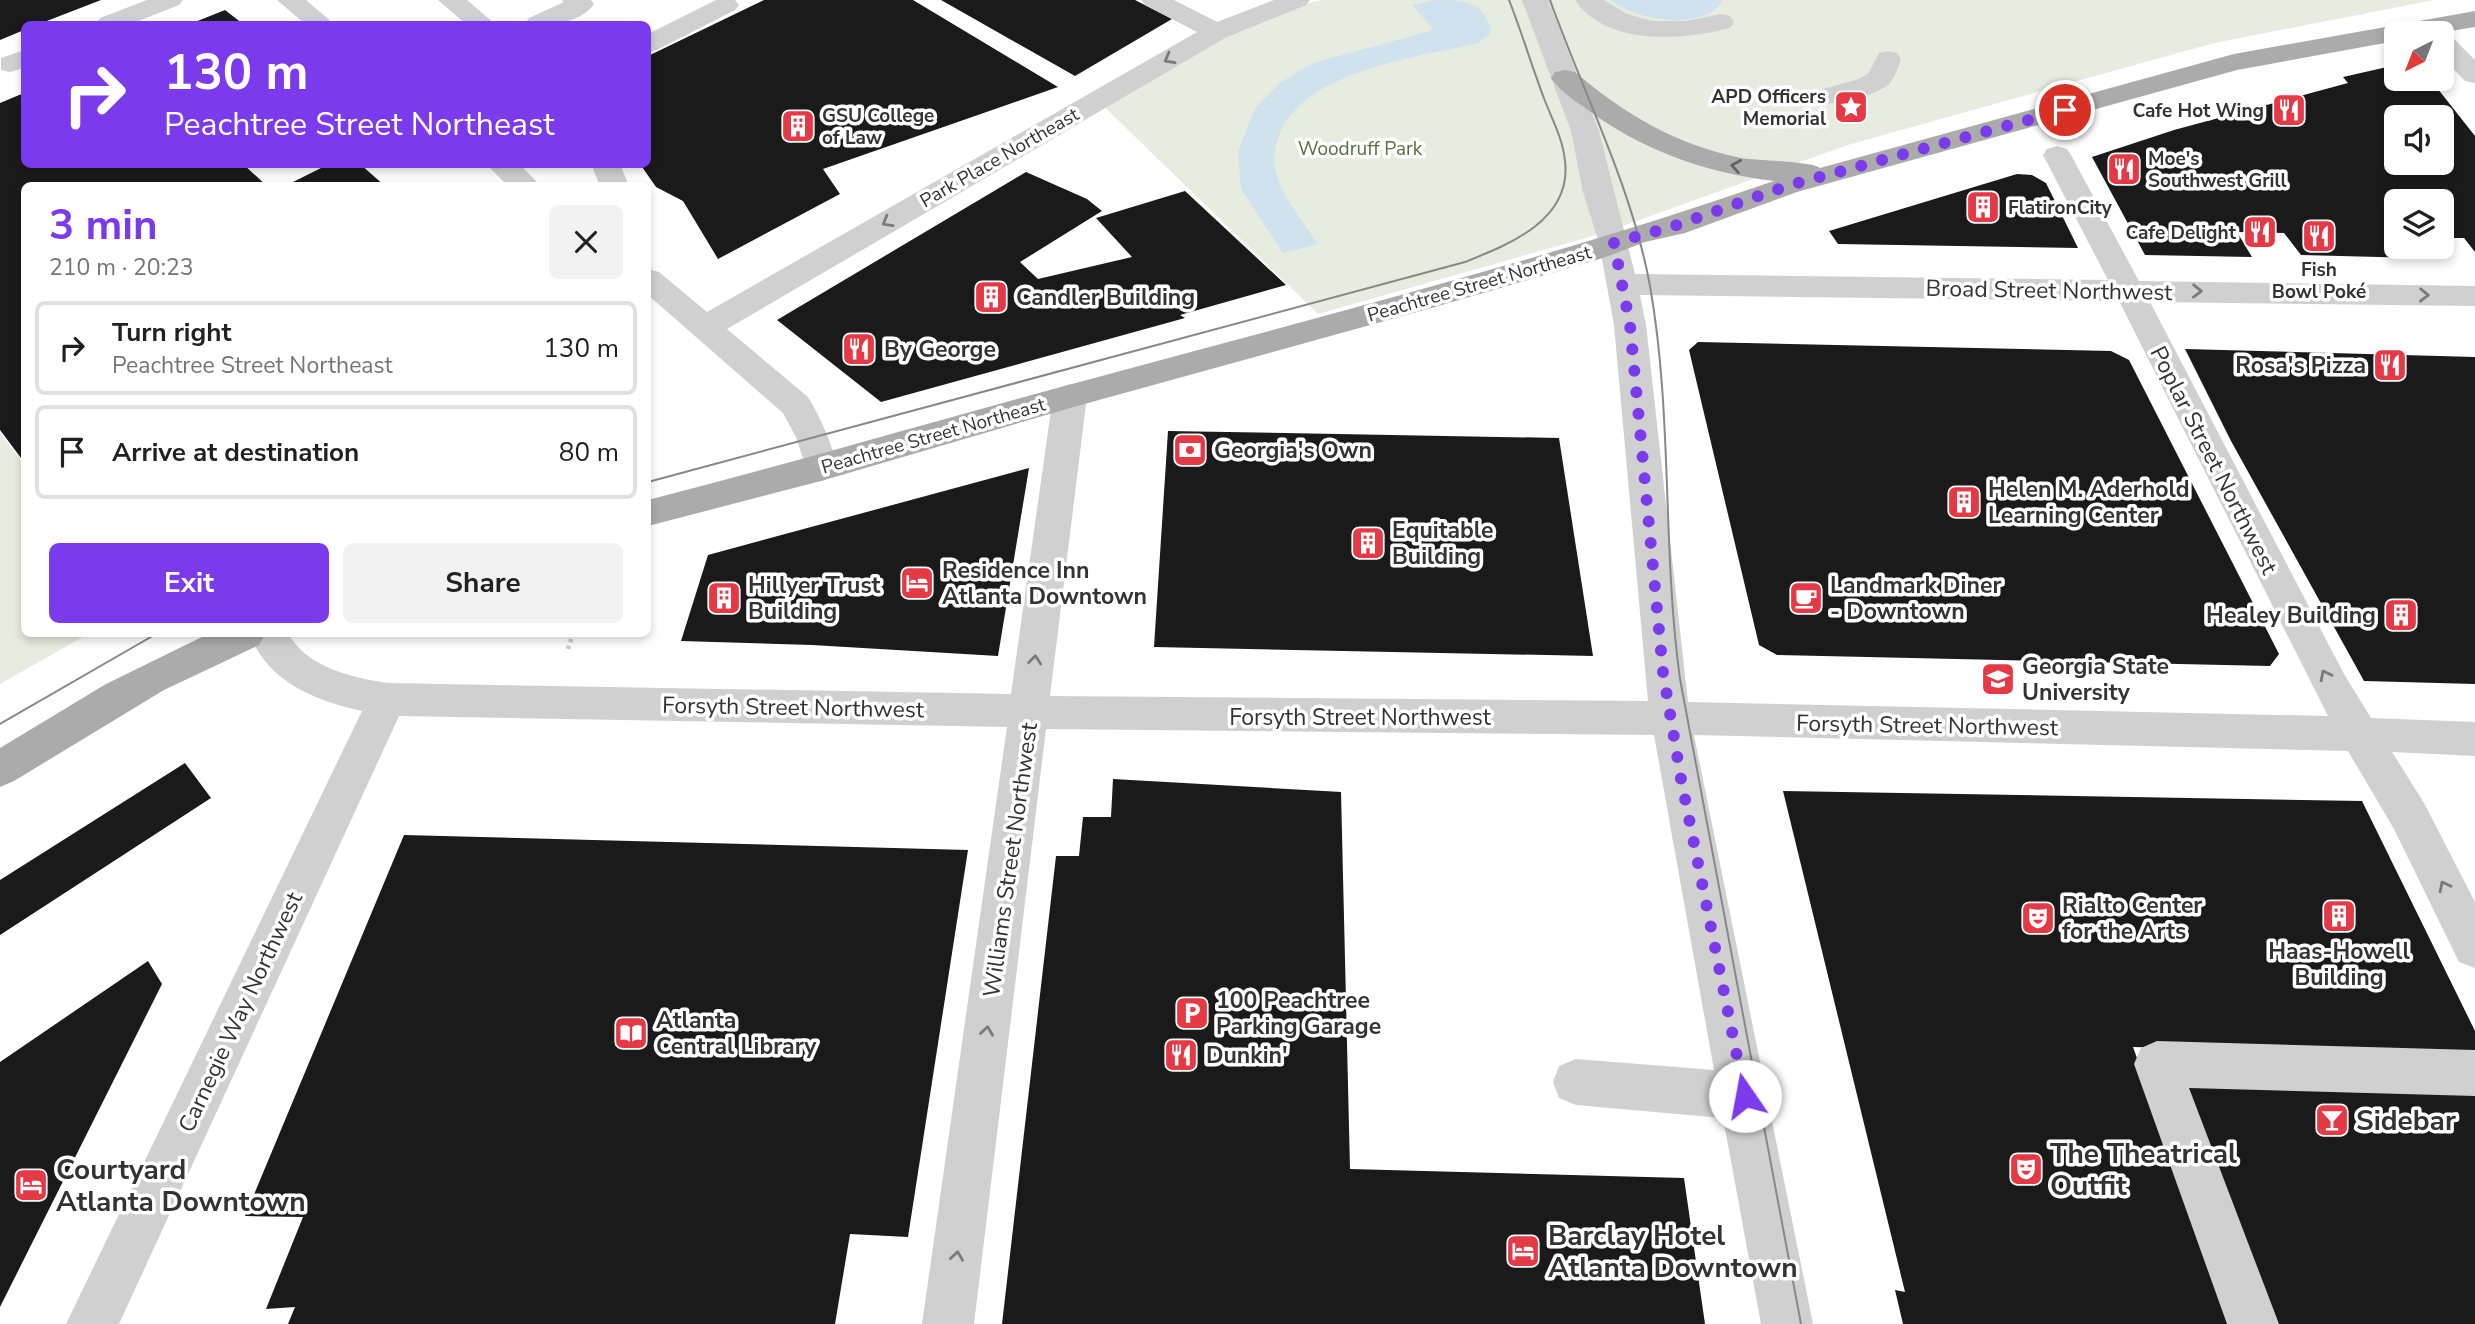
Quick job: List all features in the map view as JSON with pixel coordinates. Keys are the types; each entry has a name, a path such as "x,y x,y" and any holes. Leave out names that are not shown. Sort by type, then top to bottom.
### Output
{"main road":[{"name":"Peachtree Street Northeast","path":"2454,26 2475,19"},
{"name":"Peachtree Street Northeast","path":"651,512 821,468 1070,396 1417,302 1852,168 2234,62 2384,41"},
{"path":"1565,78 1612,116 1687,155 1762,170 1799,173 1852,168"},
{"path":"0,769 119,694 193,655 238,637"}],"street":[{"path":"116,21 170,0"},
{"path":"290,0 317,21"},
{"path":"451,0 478,21"},
{"path":"545,21 582,4 575,0"},
{"path":"1154,0 1216,32"},
{"name":"Park Place Northeast","path":"706,327 1216,32 1297,0"},
{"path":"1535,0 1585,131 1623,284 1630,325 1663,672 1681,779 1745,1096 1787,1324"},
{"path":"1588,0 1616,19 1642,27 1671,31 1699,29 1721,22"},
{"path":"651,42 726,5"},
{"path":"2454,54 2475,75"},
{"path":"1826,97 1866,86 1878,79 1888,59"},
{"name":"Poplar Street Northwest","path":"2057,155 2330,685 2409,816 2475,947"},
{"path":"505,168 522,182"},
{"path":"651,281 796,405 813,437 821,468"},
{"name":"Broad Street Northwest","path":"1623,284 2475,296"},
{"name":"Williams Street Northwest","path":"948,1324 1031,711 1070,396"},
{"name":"Forsyth Street Northwest","path":"270,637 275,648 298,670 341,692 387,699 1073,714 1671,718 2475,739"},
{"name":"Carnegie Way Northwest","path":"92,1324 387,699"},
{"path":"2253,1324 2157,1064 2475,1073"},
{"path":"1576,1082 1745,1096"}],"path":[{"path":"568,649 572,637"}],"green space":[{"name":"Woodruff Park","path":"1322,0 2434,0 2214,43 1901,130 1848,145 1600,234 1318,314 1091,94 1276,11"},
{"path":"0,433 21,461 21,637 83,637 0,684"}],"water":[{"path":"1436,0 1472,4 1482,12 1490,26 1490,34 1478,43 1394,62 1335,82 1311,97 1291,115 1276,143 1275,170 1286,197 1318,244 1283,253 1241,189 1238,151 1256,107 1280,83 1313,63 1434,30 1412,5"},
{"path":"1610,0 1723,0 1714,10 1701,17 1669,20 1635,13"}],"building":[{"path":"0,0 101,0 47,21 21,21 21,31 0,40"},
{"name":"GSU College of Law","path":"764,0 913,0 1058,87 823,169 840,194 718,259 683,201 656,187 643,168 651,168 651,55"},
{"path":"941,0 1135,0 1172,19 1075,76"},
{"path":"225,10 239,21 198,21"},
{"path":"2384,68 2384,91 2439,91 2451,105 2384,105 2384,175 2454,175 2454,109 2475,136 2475,252 2464,238 2454,238 2454,189 2384,189 2384,257 2301,255 2284,233 2237,232 2252,257 2145,255 2092,157 2174,130 2348,83 2343,77"},
{"path":"21,94 21,168 247,168 263,182 21,182 21,458 0,430 0,103"},
{"path":"321,168 365,168 380,182 293,182"},
{"name":"Candler Building","path":"1026,172 1087,199 1102,211 1020,262 1038,279 1132,257 1096,218 1185,191 1286,285 1180,315 1185,318 881,402 777,320"},
{"name":"FlatironCity","path":"2017,174 2032,175 2046,183 2078,248 1838,244 1829,231"},
{"name":"Helen M. Aderhold Learning Center","path":"1698,342 2111,351 2129,360 2279,654 2270,666 1777,655 1759,645 1689,350"},
{"name":"Healey Building","path":"2185,349 2475,357 2475,684 2364,681 2231,441"},
{"name":"Equitable Building","path":"1168,431 1559,438 1593,656 1154,647"},
{"name":"Residence Inn Atlanta Downtown","path":"1029,468 998,656 812,645 681,641 708,555"},
{"path":"185,763 211,798 0,935 0,880"},
{"name":"100 Peachtree Parking Garage","path":"1113,779 1341,792 1350,1169 1684,1178 1705,1324 1002,1324 1056,856 1079,856 1083,817 1111,817"},
{"path":"1783,791 2362,801 2475,1031 2475,1055 2133,1047 2232,1324 1903,1324 1895,1290 1905,1292"},
{"name":"Atlanta Central Library","path":"404,835 968,850 908,1237 850,1234 835,1324 288,1324 295,1307 266,1309 303,1217 245,1216"},
{"name":"Courtyard Atlanta Downtown","path":"148,961 162,984 0,1307 0,1062"},
{"path":"2175,1081 2475,1091 2475,1324 2264,1324"}],"tram line":[{"path":"651,481 1465,262 1518,238 1548,214 1559,199 1565,182 1565,161 1560,138 1509,0"},
{"path":"1550,0 1632,213 1650,286 1662,384 1671,581 1680,679 1801,1324"},
{"path":"0,724 151,637"}],"place":[{"name":"APD Officers Memorial","path":"1851,107"},
{"name":"Cafe Hot Wing","path":"2289,110"},
{"name":"GSU College of Law","path":"798,126"},
{"name":"Moe's Southwest Grill","path":"2124,169"},
{"name":"FlatironCity","path":"1983,207"},
{"name":"Cafe Delight","path":"2260,232"},
{"name":"Fish Bowl Poké","path":"2319,236"},
{"name":"Candler Building","path":"991,297"},
{"name":"By George","path":"859,349"},
{"name":"Rosa's Pizza","path":"2390,365"},
{"name":"Georgia's Own","path":"1190,450"},
{"name":"Helen M. Aderhold Learning Center","path":"1964,502"},
{"name":"Equitable Building","path":"1368,543"},
{"name":"Residence Inn Atlanta Downtown","path":"917,583"},
{"name":"Hillyer Trust Building","path":"724,598"},
{"name":"Landmark Diner - Downtown","path":"1806,598"},
{"name":"Healey Building","path":"2401,615"},
{"name":"Georgia State University","path":"1998,679"},
{"name":"Haas-Howell Building","path":"2339,916"},
{"name":"Rialto Center for the Arts","path":"2038,918"},
{"name":"100 Peachtree Parking Garage","path":"1192,1013"},
{"name":"Atlanta Central Library","path":"631,1033"},
{"name":"Dunkin'","path":"1181,1055"},
{"name":"Sidebar","path":"2332,1120"},
{"name":"The Theatrical Outfit","path":"2026,1169"},
{"name":"Courtyard Atlanta Downtown","path":"31,1185"},
{"name":"Barclay Hotel Atlanta Downtown","path":"1523,1251"}],"route":[{"path":"1745,1096 1681,779 1663,672 1630,325 1614,243 1637,234 1674,226 1787,186 2065,110"}]}
